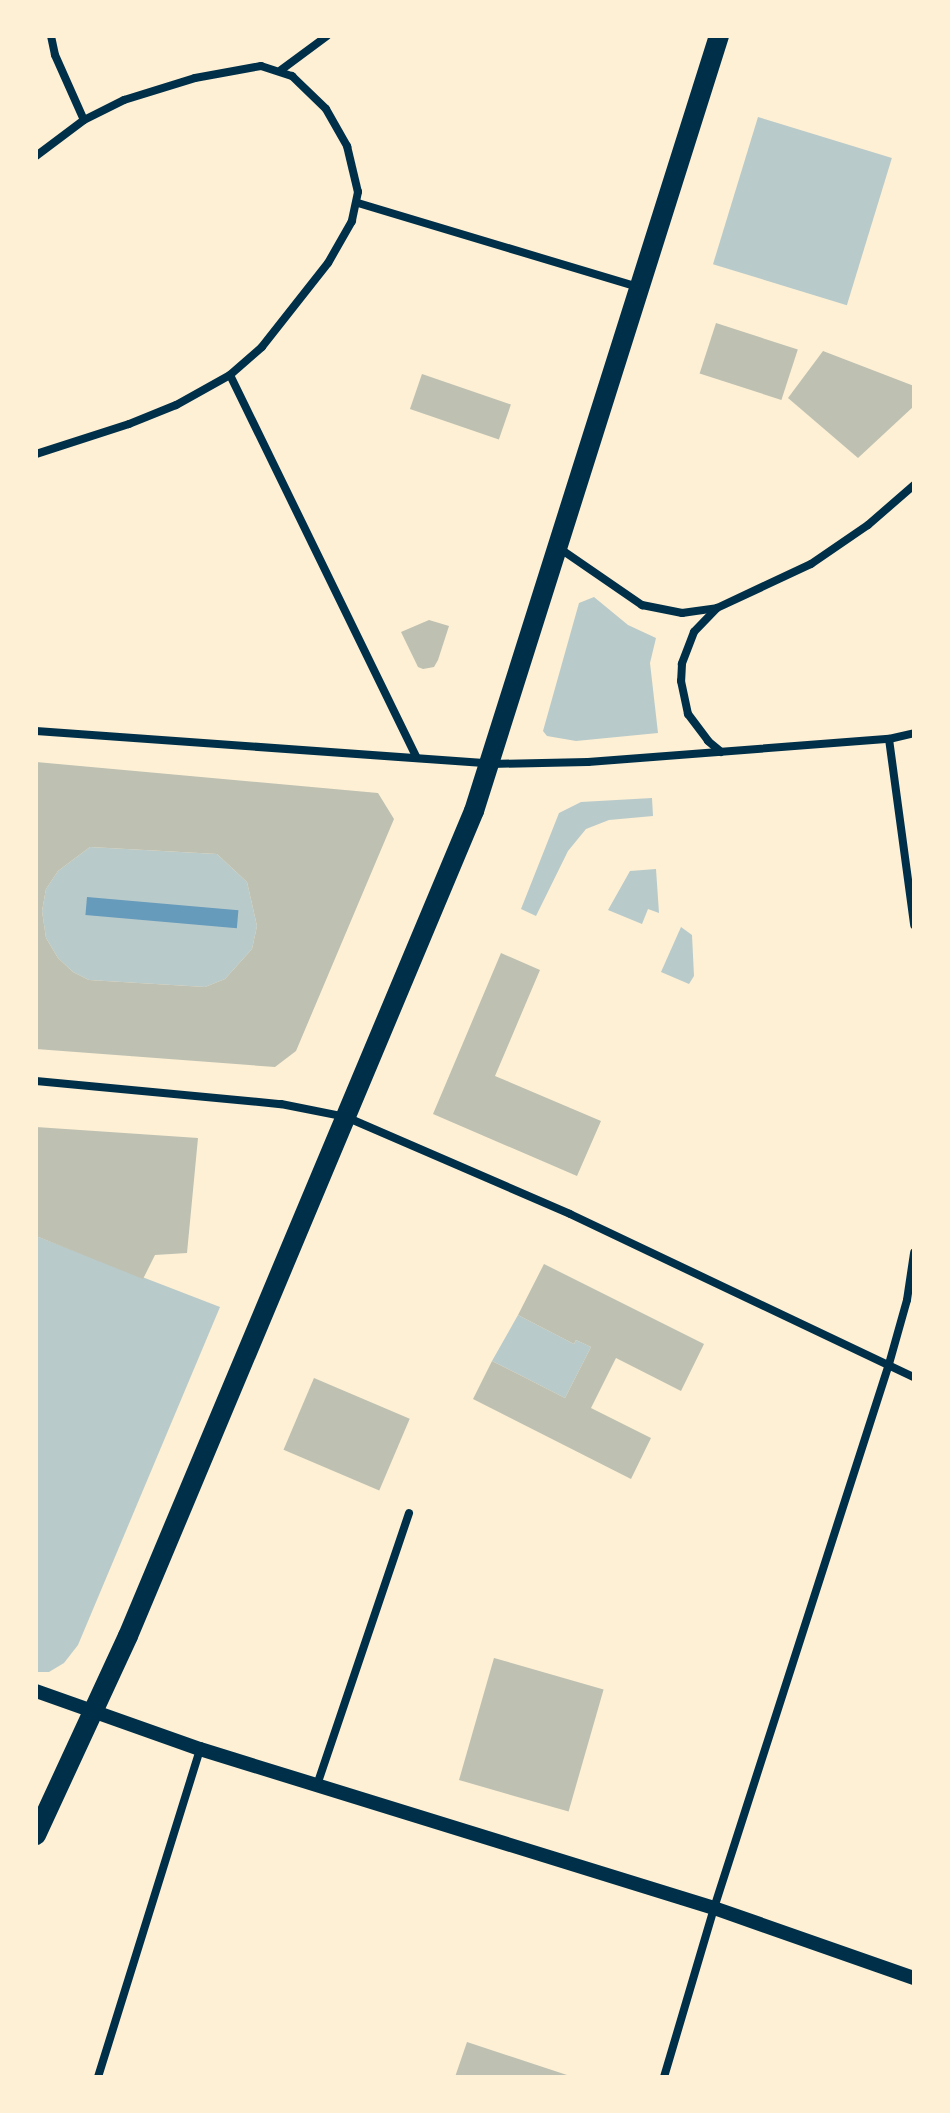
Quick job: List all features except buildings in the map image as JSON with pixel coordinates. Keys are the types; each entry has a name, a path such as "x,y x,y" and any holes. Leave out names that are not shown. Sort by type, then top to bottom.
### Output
{"main road":[{"path":"36,1835 94,1710 346,1117 491,764 719,36"}],"street":[{"path":"51,36 55,55 84,120"},
{"path":"281,70 327,36"},
{"path":"36,156 84,120 124,100 195,78 253,66 281,70 318,99 341,133 353,164 358,203 336,251 293,310 262,347 230,375 152,414 68,446 36,454"},
{"path":"358,203 638,287"},
{"path":"230,375 416,756"},
{"path":"557,547 642,605 662,612 682,613 717,608 811,564 868,525 914,485"},
{"path":"717,608 694,632 687,647 681,681 688,714 708,741 721,752"},
{"path":"36,731 416,756 491,764 588,762 889,739 914,733"},
{"path":"889,739 914,925"},
{"path":"36,1081 281,1104 346,1117 570,1214 914,1377"},
{"path":"664,2077 714,1908 889,1364 907,1300 914,1253"},
{"path":"317,1785 409,1513"},
{"path":"36,1691 200,1749 714,1908 914,1978"},
{"path":"98,2077 200,1749"}],"shaded area":[{"path":"758,117 892,158 847,305 713,264"},
{"path":"594,597 628,625 656,638 650,663 658,733 576,741 547,736 543,731 579,603"},
{"path":"652,798 653,816 609,820 586,829 568,851 536,916 521,909 559,813 581,802"},
{"path":"90,847 217,854 247,882 257,926 252,949 225,979 205,987 89,980 73,972 58,958 46,938 42,911 46,889 58,871"},
{"path":"656,869 659,913 648,909 642,924 608,910 630,871"},
{"path":"681,927 692,935 694,976 689,984 661,972"},
{"path":"36,1236 220,1307 78,1645 64,1663 49,1672 36,1672"},
{"path":"518,1315 574,1344 576,1340 591,1347 565,1398 492,1361"}],"water":[{"path":"87,897 238,910 237,928 85,915"}]}
